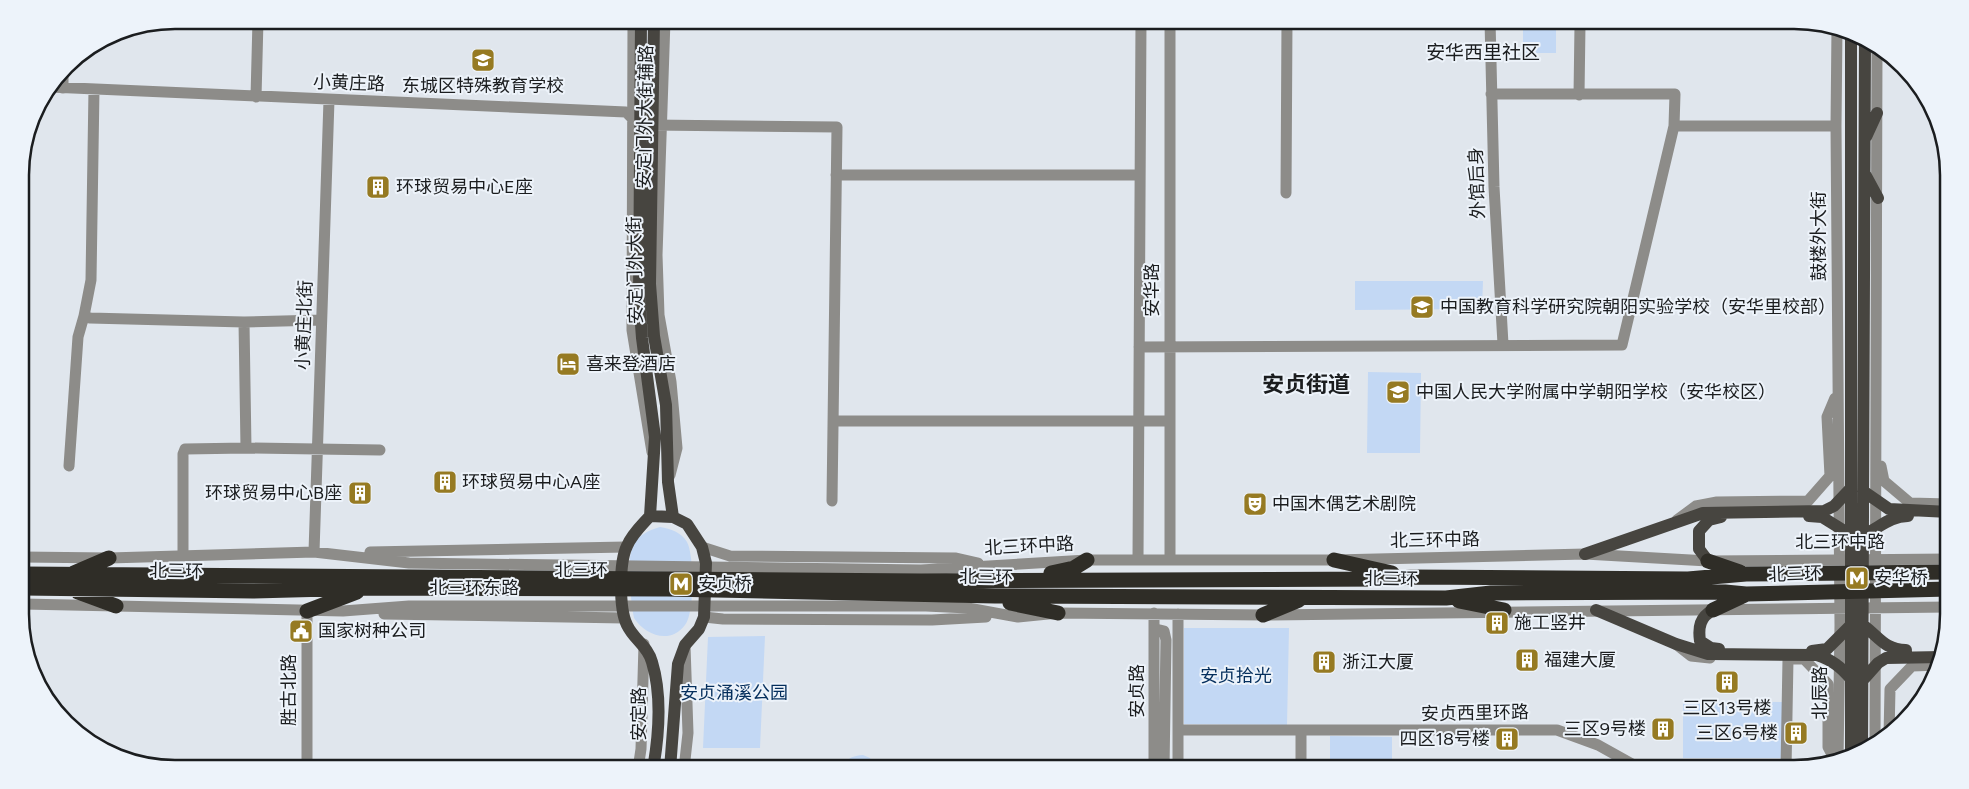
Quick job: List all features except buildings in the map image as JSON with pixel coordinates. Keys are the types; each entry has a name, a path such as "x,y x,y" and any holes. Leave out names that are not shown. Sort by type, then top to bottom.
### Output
{"highway":[{"path":"67,582 109,558"},
{"path":"1027,580 1074,568 1087,560"},
{"path":"1334,560 1411,577"},
{"path":"1708,560 1746,574"},
{"name":"北三环","path":"29,587 67,582 410,576 667,589 923,588 1027,580 1391,579 1411,577 1688,578 1746,574 1940,572"},
{"name":"北三环","path":"29,575 67,582 253,591 367,588 410,576"},
{"path":"67,582 116,606"},
{"path":"307,611 367,588"},
{"name":"北三环","path":"923,588 995,596 1446,598 1491,594 1725,592 1746,594 1940,589"},
{"path":"1713,610 1746,594"},
{"path":"995,596 1010,603 1058,613"},
{"path":"1263,614 1307,596"},
{"path":"1446,598 1504,610"}],"main road":[{"name":"安定门外大街","path":"642,29 647,124 650,284 654,336 666,404 668,482 673,517"},
{"name":"安定门外大街","path":"650,516 655,437 642,338 639,298 653,29"},
{"name":"鼓楼外大街","path":"1851,41 1857,489"},
{"name":"鼓楼外大街","path":"1848,533 1857,489 1865,47"},
{"path":"1864,142 1877,113"},
{"path":"1864,173 1878,198"},
{"path":"1584,554 1703,513 1824,511 1857,489 1889,509 1940,512"},
{"path":"624,618 622,565 626,547 634,532 650,516 673,517 687,524 702,546 706,562 704,617 699,629 685,645"},
{"path":"1708,560 1699,549 1699,532 1710,520 1718,518 1822,517 1848,533 1876,532 1886,521 1898,516 1940,517"},
{"path":"1713,610 1704,615 1698,632 1700,641 1711,648 1827,649 1848,628 1848,533"},
{"path":"1596,610 1676,644 1708,654 1816,655 1838,665 1856,680 1886,658 1899,656 1933,657"},
{"name":"安定路","path":"624,618 634,637 644,644 652,660 657,682 657,748 655,760"},
{"path":"1848,628 1876,630 1884,645 1891,649 1936,649"},
{"name":"北辰路","path":"1848,628 1856,680 1861,744"},
{"name":"安定路","path":"671,760 676,679 685,645"},
{"name":"北辰路","path":"1852,748 1856,680"}],"street":[{"path":"256,97 258,29"},
{"name":"安定门外大街辅路","path":"634,29 647,124"},
{"name":"安定门外大街辅路","path":"647,124 663,29"},
{"name":"安华路","path":"1138,560 1140,29"},
{"name":"安华路","path":"1170,29 1170,560"},
{"path":"1286,193 1287,29"},
{"name":"外馆后身","path":"1490,29 1491,94 1503,344"},
{"path":"1579,95 1580,29"},
{"name":"鼓楼外大街","path":"1837,36 1839,500 1848,533"},
{"path":"1875,735 1877,55"},
{"path":"63,82 63,88"},
{"name":"小黄庄路","path":"58,88 626,112 647,124 837,127 836,175"},
{"path":"69,466 78,338 91,280 94,89"},
{"path":"1139,347 1622,345 1674,126 1675,94 1491,94"},
{"name":"小黄庄北街","path":"314,552 329,100"},
{"path":"1674,126 1836,126"},
{"path":"832,501 836,175 1140,176"},
{"path":"84,316 90,318 244,322 321,320"},
{"path":"244,322 246,448"},
{"path":"1671,525 1696,506 1717,502 1808,501 1830,476 1828,417 1838,392"},
{"path":"1876,393 1881,412 1882,478 1910,503 1940,504"},
{"path":"833,422 1170,421"},
{"path":"183,556 183,454 185,449 380,450"},
{"path":"1848,533 1848,628"},
{"path":"702,546 730,556 956,558 989,566"},
{"path":"328,553 626,547"},
{"name":"北三环东路","path":"29,557 109,558 314,552 328,553 410,576 923,588"},
{"name":"北三环中路","path":"923,588 989,566 1087,560 1334,560 1584,554 1708,560 1940,559"},
{"path":"923,588 968,608 1018,617"},
{"name":"北三环东路","path":"29,604 342,612 410,606 923,588"},
{"path":"704,617 723,619 922,620 963,617 1018,617 1058,613 1263,614 1504,610 1940,607"},
{"name":"胜古北路","path":"307,611 307,760"},
{"path":"342,612 624,618"},
{"name":"安贞路","path":"1150,614 1154,634 1154,760"},
{"name":"安贞路","path":"1147,760 1150,614"},
{"path":"1178,614 1178,760"},
{"name":"北辰路","path":"1837,753 1838,665 1848,628"},
{"path":"1154,634 1160,630 1164,631 1166,644 1178,672"},
{"path":"639,760 644,644"},
{"name":"安贞路","path":"1164,760 1166,644"},
{"path":"1676,644 1691,656 1713,659 1804,659 1828,684 1828,747 1832,754"},
{"path":"685,645 688,733 685,760"},
{"path":"1786,760 1788,659"},
{"path":"1889,724 1890,689 1912,666 1931,665"},
{"name":"安贞西里环路","path":"1178,730 1557,730 1598,745 1625,760"},
{"path":"1301,730 1301,760"}],"green space":[{"path":"1523,29 1556,29 1556,53 1523,53"},
{"path":"1355,281 1483,281 1482,309 1355,310"},
{"path":"1368,372 1421,373 1420,453 1367,453"},
{"path":"660,527 675,532 685,539 689,549 692,570 691,609 688,618 685,625 679,631 665,636 651,633 644,629 634,618 630,582 631,554 636,541 642,535"},
{"name":"安贞拾光","path":"1184,628 1289,628 1287,725 1184,724"},
{"name":"安贞涌溪公园","path":"765,636 760,748 703,748 708,637"},
{"path":"1683,701 1784,702 1783,758 1683,758"},
{"path":"1330,736 1392,737 1392,760 1330,760"},
{"path":"863,755 871,760 848,760"},
{"path":"1509,759 1540,760 1509,760"}],"place":[{"name":"东城区特殊教育学校","path":"483,60"},
{"name":"环球贸易中心E座","path":"378,187"},
{"name":"中国教育科学研究院朝阳实验学校（安华里校部）","path":"1422,307"},
{"name":"喜来登酒店","path":"568,364"},
{"name":"中国人民大学附属中学朝阳学校（安华校区）","path":"1398,392"},
{"name":"环球贸易中心A座","path":"445,482"},
{"name":"环球贸易中心B座","path":"360,493"},
{"name":"中国木偶艺术剧院","path":"1255,504"},
{"name":"安华桥","path":"1857,578"},
{"name":"安贞桥","path":"681,584"},
{"name":"施工竖井","path":"1497,623"},
{"name":"国家树种公司","path":"301,631"},
{"name":"福建大厦","path":"1527,660"},
{"name":"浙江大厦","path":"1324,662"},
{"name":"三区13号楼","path":"1727,682"},
{"name":"三区9号楼","path":"1663,729"},
{"name":"三区6号楼","path":"1796,733"},
{"name":"四区18号楼","path":"1507,739"}],"district":[{"name":"安华西里社区","path":"1483,52"},
{"name":"安贞街道","path":"1306,384"}]}
